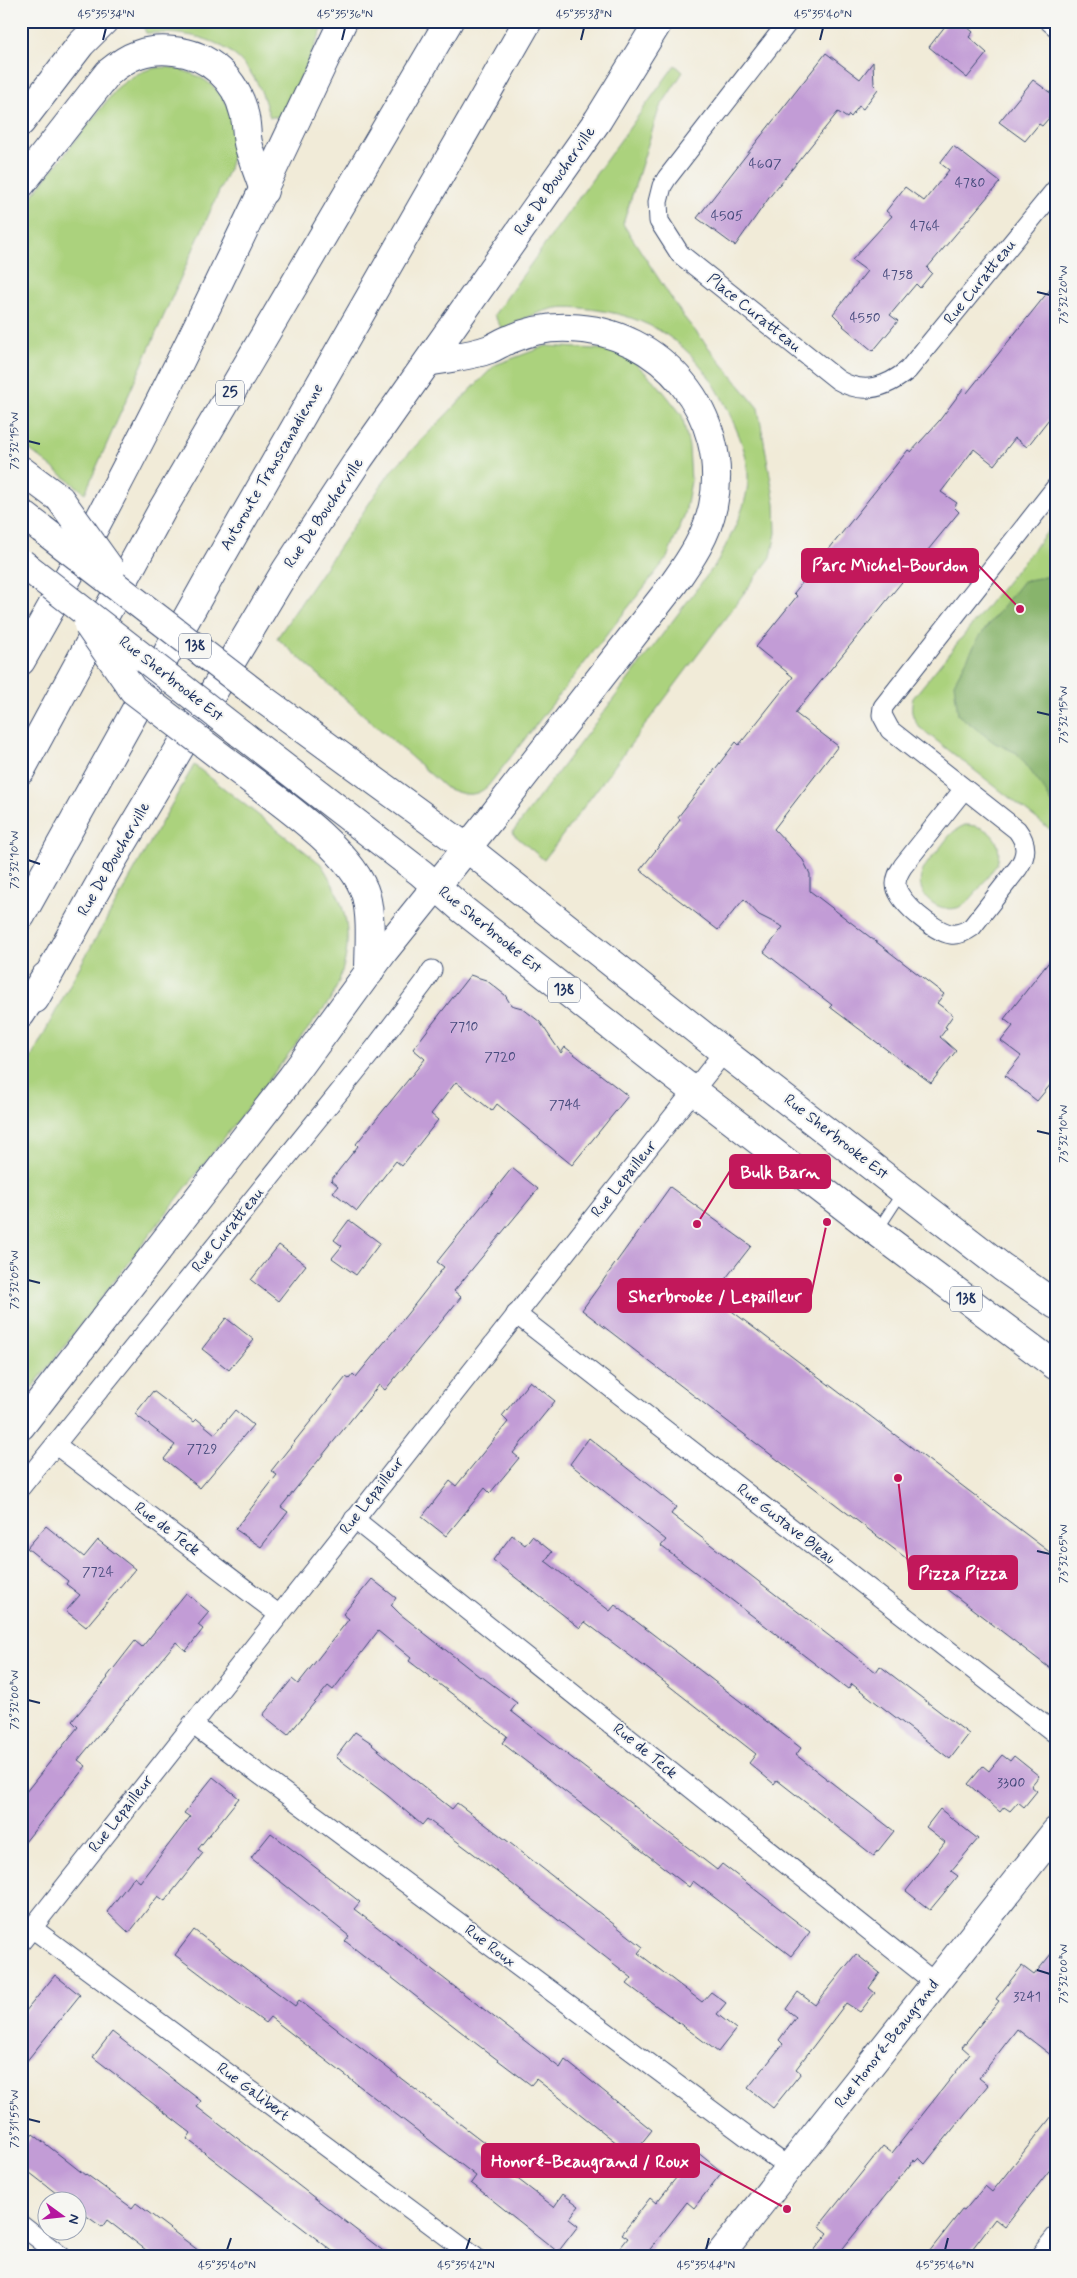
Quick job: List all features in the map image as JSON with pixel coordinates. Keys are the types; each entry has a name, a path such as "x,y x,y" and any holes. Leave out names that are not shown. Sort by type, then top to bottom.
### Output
{"main road":[{"path":"21,122 81,44 104,21"},
{"path":"21,662 127,469 264,191 343,21"},
{"name":"25","path":"21,770 162,510 449,21"},
{"name":"Autoroute Transcanadienne","path":"21,916 218,562 528,21"},
{"name":"Rue De Boucherville","path":"21,1026 46,977 271,594 328,505 594,126 659,21"},
{"path":"21,184 108,74 121,62 135,54 150,50 163,50 183,52 200,57 216,67 229,80 239,97 244,113 248,142 264,191"},
{"path":"21,1426 297,1070 436,886 674,583 695,553 711,515 715,493 715,470 708,432 699,407 687,387 662,360 643,348 622,338 589,330 553,328 525,333 490,349 428,362"},
{"path":"21,470 60,499 129,596"},
{"name":"Rue Sherbrooke Est","path":"32,521 260,697 467,848 724,1052 1002,1267 1056,1304"},
{"name":"Rue Sherbrooke Est","path":"22,563 877,1232 1056,1366"},
{"path":"71,602 133,690 319,834 353,871 365,895 368,909 369,973"},
{"path":"21,1014 46,977"},
{"name":"Rue Honoré-Beaugrand","path":"718,2257 1056,1831"}],"street":[{"name":"Place Curatteau","path":"789,21 667,178 662,186 658,202 659,221 671,243 689,262 849,387 873,389 885,385 903,374"},
{"path":"1049,21 1056,27"},
{"name":"Rue Curatteau","path":"903,374 927,348 1056,189"},
{"path":"964,789 903,866 897,876 896,885 898,894 904,902 934,927 953,935 964,933 972,927 1018,868 1024,859 1026,849 1024,839 1017,830 890,730 882,715 883,707 1056,487"},
{"name":"Rue Curatteau","path":"21,1487 374,1049 432,970"},
{"name":"Rue Lepailleur","path":"27,1935 278,1614 724,1052"},
{"name":"Rue Gustave Bleau","path":"516,1314 1056,1734"},
{"name":"Rue de Teck","path":"56,1444 278,1614"},
{"name":"Rue de Teck","path":"354,1519 935,1983"},
{"name":"Rue Roux","path":"192,1724 789,2168"},
{"name":"Rue Galibert","path":"27,1935 475,2257"},
{"path":"21,2225 62,2257"},
{"path":"1039,2257 1056,2236"}],"lane":[{"path":"877,1232 904,1190"}],"green space":[{"path":"141,21 326,21 283,117 270,117 257,82 244,64 233,54 220,45 192,36 146,33"},
{"path":"675,65 683,72 659,109 623,224 683,316 758,408 775,503 776,533 771,557 544,860 512,833 718,561 737,522 747,491 747,461 727,408 704,370 676,341 640,321 620,314 597,310 572,307 554,308 502,329 494,315"},
{"path":"167,67 195,75 216,89 229,110 233,123 234,150 229,169 85,493 21,443 21,210 117,88 140,73"},
{"path":"546,346 611,350 634,362 659,386 682,415 689,447 691,481 685,514 667,558 488,786 478,793 468,794 446,788 277,638 392,470 495,365"},
{"path":"1056,521 1056,834 919,727 913,717 912,706 913,698"},
{"path":"1050,576 1056,579 1056,809 1017,753 995,743 958,715 954,683 979,637 1023,581"},
{"path":"194,765 321,864 339,898 344,915 347,930 347,946 344,963 331,999 21,1402 21,1077 75,975"},
{"path":"965,825 988,831 996,842 999,856 997,864 978,891 965,904 958,908 950,909 934,904 928,899 920,884 921,876 926,864 948,837"}],"building":[{"path":"949,21 960,21 973,32 969,37 987,53 967,78 929,47"},
{"path":"826,53 860,79 873,62 874,85 878,89 863,109 859,106 851,117 849,115 847,118 838,112 771,195 735,246 697,218"},
{"path":"1033,80 1056,97 1056,110 1042,126 1039,124 1025,141 999,122"},
{"path":"953,146 1000,182 927,268 932,273 920,288 916,284 890,315 898,321 873,351 843,326 833,314 867,271 852,260 892,216 886,211 905,187 924,201 949,170 940,163"},
{"path":"1056,282 1056,410 1027,447 1015,438 994,465 974,449 941,492 957,503 954,507 959,512 795,713 838,746 774,829 803,860 810,874 810,891 944,994 937,1003 953,1015 940,1037 956,1051 931,1083 830,1007 832,1005 764,952 783,927 759,915 744,899 718,930 640,870 680,820 678,817 736,742 739,745 793,677 756,647 797,596 794,593 908,450 911,452 939,421 963,389 967,393"},
{"path":"1056,953 1056,1078 1037,1101 1005,1076 1021,1056 1001,1041 1013,1026 1004,1019"},
{"path":"470,975 486,980 505,995 511,1005 522,1008 540,1022 561,1053 565,1047 628,1096 572,1165 497,1104 492,1111 456,1082 431,1114 438,1120 402,1166 396,1161 357,1211 333,1192 338,1186 331,1180 358,1146 356,1144 425,1059 413,1049"},
{"path":"512,1168 538,1189 454,1291 461,1297 385,1390 379,1385 281,1507 288,1512 261,1547 235,1529 277,1475 271,1471 346,1377 349,1379 353,1374 356,1377 408,1313 444,1267 437,1262"},
{"path":"670,1187 751,1246 712,1296 1056,1557 1056,1673 582,1310"},
{"path":"349,1220 380,1243 356,1275 332,1258 342,1246 334,1240"},
{"path":"279,1245 306,1265 278,1301 251,1280"},
{"path":"226,1318 254,1340 229,1370 202,1349"},
{"path":"530,1381 555,1401 513,1453 519,1458 490,1493 485,1488 446,1536 422,1517 450,1481 456,1486 508,1422 502,1416"},
{"path":"153,1391 194,1422 197,1419 215,1434 235,1410 253,1425 200,1488 164,1459 175,1445 135,1414"},
{"path":"589,1438 676,1507 671,1514 876,1672 880,1666 969,1734 950,1759 852,1684 848,1689 661,1546 666,1540 570,1464"},
{"path":"46,1526 84,1557 98,1540 135,1569 86,1627 66,1611 80,1595 66,1584 68,1581 27,1548"},
{"path":"512,1535 525,1545 532,1536 552,1552 545,1561 610,1611 615,1605 801,1748 796,1755 894,1831 874,1856 777,1780 774,1784 749,1763 756,1754 649,1670 585,1622 580,1628 493,1560"},
{"path":"372,1579 396,1598 391,1605 400,1614 480,1677 517,1703 511,1711 717,1870 722,1864 810,1932 791,1956 693,1881 689,1887 502,1743 507,1736 409,1661 411,1658 378,1631 333,1690 328,1686 288,1735 263,1715 292,1679 298,1684 349,1619 343,1614"},
{"path":"186,1593 209,1612 198,1625 203,1629 186,1651 176,1642 78,1760 86,1766 21,1847 21,1798 78,1727 72,1721 108,1678 135,1641 142,1647"},
{"path":"355,1732 373,1744 390,1760 452,1809 457,1803 510,1843 643,1947 638,1953 702,2002 711,1992 726,2003 717,2014 736,2029 718,2052 627,1984 632,1978 474,1854 427,1819 422,1825 388,1796 336,1757"},
{"path":"1002,1755 1010,1761 1014,1756 1039,1776 1031,1786 1037,1791 1024,1807 1018,1802 1010,1811 1004,1807 1000,1812 968,1784 983,1766 989,1771"},
{"path":"213,1777 239,1798 198,1849 203,1853 165,1901 158,1896 129,1933 107,1912 134,1877 140,1882 190,1817 184,1813"},
{"path":"940,1809 978,1839 951,1871 958,1876 930,1910 906,1891 945,1842 926,1827"},
{"path":"271,1833 360,1902 354,1909 560,2068 565,2060 652,2130 632,2155 536,2079 531,2085 478,2045 345,1941 349,1936 251,1858"},
{"path":"194,1930 295,2006 299,2000 485,2143 480,2150 554,2207 563,2194 579,2206 569,2219 578,2226 558,2252 471,2183 476,2176 270,2017 265,2023 175,1955"},
{"path":"1056,1948 1056,2059 1017,2029 979,2078 988,2085 925,2164 919,2158 915,2162 914,2160 836,2257 809,2257 828,2233 819,2226 883,2146 892,2153 970,2054 962,2047 999,2001 996,1999 1022,1966 1034,1975"},
{"path":"856,1954 880,1973 869,1988 875,1993 860,2012 846,2003 796,2069 801,2073 773,2108 748,2088 783,2044 779,2040 796,2017 786,2009 798,1992 815,2005"},
{"path":"55,1975 80,1995 21,2068 21,2017"},
{"path":"112,2032 201,2101 197,2107 391,2257 340,2257 187,2139 191,2133 93,2057"},
{"path":"1056,2111 1056,2162 1005,2227 995,2219 966,2257 925,2257 962,2210 964,2211 985,2186 992,2192"},
{"path":"33,2134 85,2175 132,2208 136,2203 207,2257 155,2257 107,2220 102,2227 88,2217 88,2190 52,2190 21,2166 21,2150"},
{"path":"697,2152 722,2172 694,2208 687,2202 644,2257 613,2257 628,2238 622,2234 650,2198 656,2203"}],"place":[{"name":"Parc Michel-Bourdon","path":"1020,609"},
{"name":"Sherbrooke / Lepailleur","path":"827,1222"},
{"name":"Bulk Barn","path":"697,1224"},
{"name":"Pizza Pizza","path":"898,1478"},
{"name":"Honoré-Beaugrand / Roux","path":"787,2209"}]}
